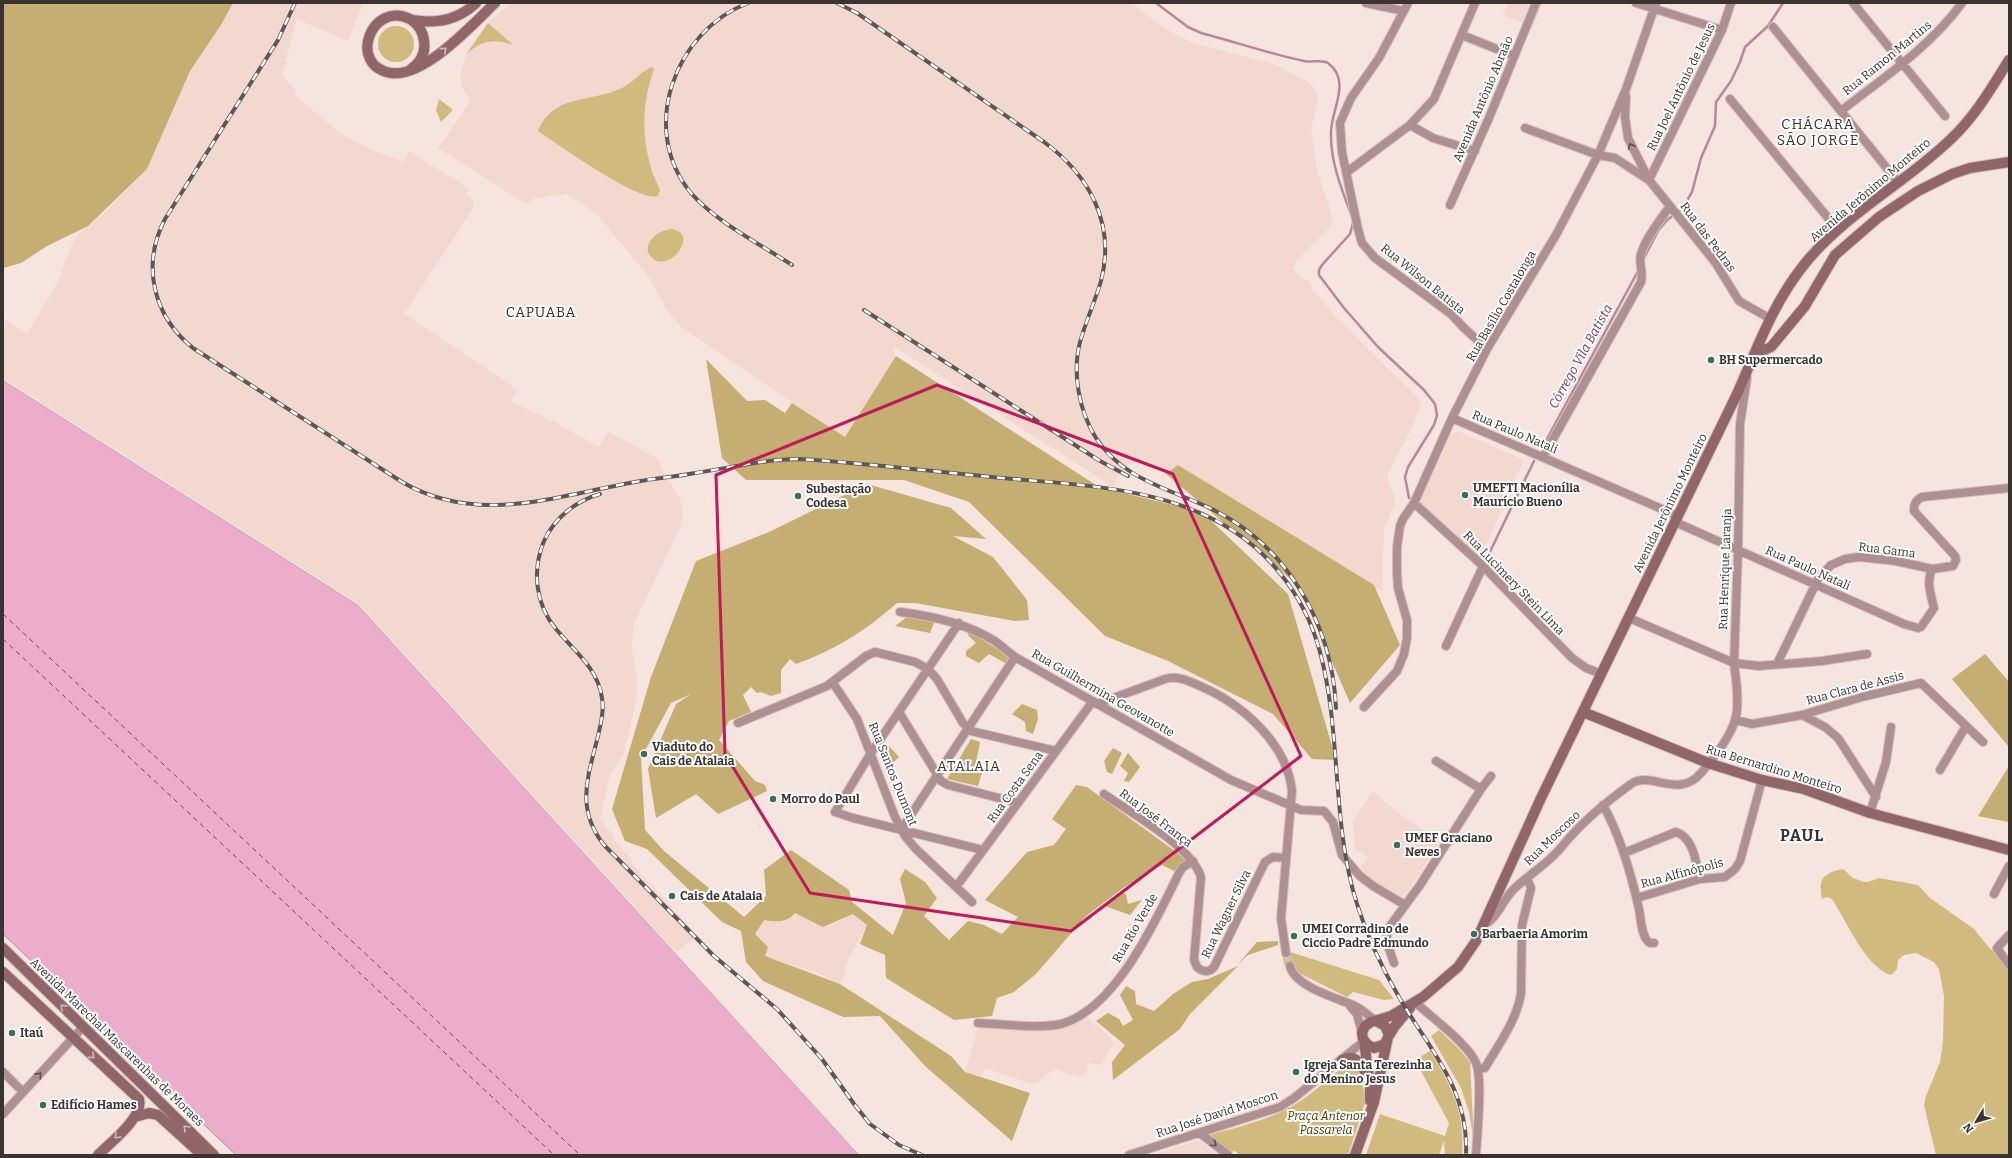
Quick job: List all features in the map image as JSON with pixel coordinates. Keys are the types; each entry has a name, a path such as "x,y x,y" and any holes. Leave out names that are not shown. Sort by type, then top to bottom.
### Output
{"street":[{"path":"476,3 459,14 444,20 428,22 412,20 395,15 378,21 368,35 367,46 370,58 382,70 399,73 410,70 443,52 495,3"},
{"path":"1366,3 1406,7"},
{"path":"1347,172 1410,125 1434,99 1475,3"},
{"name":"Avenida Antônio Abraão","path":"1450,205 1475,151 1536,3"},
{"path":"1636,3 1655,6 1722,30"},
{"name":"Rua Joel Antônio de Jesus","path":"1649,180 1722,30 1731,3"},
{"path":"1853,3 1945,116"},
{"name":"Rua Ramon Martins","path":"1841,111 1939,32 1962,3"},
{"name":"Rua Basílio Costalonga","path":"1364,707 1397,671 1404,654 1407,638 1406,620 1398,588 1397,547 1400,526 1414,503 1452,418 1487,349 1556,235 1598,155 1626,89 1655,6"},
{"name":"Rua Wilson Batista","path":"1406,7 1379,58 1350,98 1340,123 1342,152 1362,243 1383,265 1406,280 1451,314 1487,349"},
{"path":"410,70 422,57 425,45 420,28 412,20"},
{"path":"1773,27 1898,182"},
{"path":"1462,35 1514,56"},
{"name":"Avenida Jerônimo Monteiro","path":"1376,1021 1391,1016 1415,1002 1452,973 1463,961 1483,925 1535,809 1602,674 1749,367 1769,318 1781,298 1804,266 1838,230 1941,148 1963,126 1981,104 2009,60"},
{"name":"Rua das Pedras","path":"1626,89 1625,117 1628,138 1649,180 1715,262 1739,302 1769,318"},
{"path":"1730,98 1838,230"},
{"path":"1410,125 1433,138 1475,151"},
{"name":"Rua das Pedras","path":"1525,128 1598,155 1615,158 1649,180"},
{"path":"1756,350 1764,350 1771,347 1805,306 1835,255 1879,217 1918,191 1952,174 1970,168 2009,162"},
{"path":"1543,458 1641,282 1641,252 1675,212"},
{"name":"Rua Henrique Laranja","path":"1708,763 1727,739 1736,720 1736,676 1734,663 1740,424 1749,367"},
{"name":"Rua Paulo Natali","path":"1452,418 1676,519 1738,551 1904,624 1918,628 1922,627 1934,608 1929,588 1932,569"},
{"name":"Rua Gama","path":"1777,664 1815,584 1822,573 1831,565 1845,559 1859,557 1896,561 1932,569 1949,568 1953,566 1956,560 1955,556 1914,511 1916,500 1922,497 2009,488"},
{"name":"Rua Lucimery Stein Lima","path":"1414,503 1483,566 1572,658 1586,668 1602,674"},
{"path":"1446,646 1483,566"},
{"name":"Rua Guilhermina Geovanotte","path":"900,612 925,615 959,624 992,639 1015,657 1214,771 1292,804 1302,810 1320,810 1329,815 1333,822 1342,855 1367,882 1405,905"},
{"path":"1629,618 1734,663 1759,666 1822,661 1867,654"},
{"path":"959,624 871,753 835,812 983,850"},
{"path":"738,723 833,683 866,656 875,652 915,662 928,669 940,684 968,729 974,732 1056,751"},
{"path":"901,830 1015,657"},
{"path":"1095,703 1172,677 1192,683 1216,694 1246,714 1268,736 1289,772 1292,785 1292,804 1281,918 1286,953"},
{"name":"Rua Santos Dumont","path":"833,683 853,711 901,830 915,848 972,902"},
{"name":"Rua Clara de Assis","path":"1736,720 1752,724 1802,715 1862,697 1921,683 1983,742"},
{"name":"Rua Costa Sena","path":"956,887 1056,751 1095,703"},
{"path":"899,712 937,776 944,784 1018,803"},
{"name":"Rua Bernardino Monteiro","path":"1583,712 1708,763 1760,779 1804,789 1870,813 2009,850"},
{"path":"1802,715 1825,727 1838,738 1876,798"},
{"path":"1940,770 1966,726"},
{"path":"1870,813 1876,798 1886,762 1891,727"},
{"path":"1436,761 1481,789"},
{"name":"Rua Moscoso","path":"1478,1069 1485,1068 1512,1021 1519,1003 1521,993 1522,925 1530,888 1527,878 1553,856 1603,805 1635,781 1643,780 1681,785 1692,781 1701,773 1708,763"},
{"path":"1394,963 1387,943 1387,935 1390,926 1420,885 1481,789 1491,776"},
{"path":"1746,822 1760,779"},
{"name":"Rua Alfinópolis","path":"1636,898 1700,880 1725,877 1735,869 1740,861 1760,779"},
{"name":"Rua José França","path":"1104,794 1178,846 1193,861"},
{"path":"1603,805 1614,825 1624,853 1645,938 1650,943 1654,943"},
{"path":"1624,853 1676,832 1683,834 1689,842 1700,880"},
{"name":"Rua Wagner Silva","path":"1193,861 1201,877 1194,960 1196,967 1206,971 1214,967 1265,862 1273,857 1286,858"},
{"name":"Rua Rio Verde","path":"978,1023 1049,1026 1065,1022 1083,1013 1104,994 1123,972 1149,932 1179,873 1183,867 1193,861"},
{"path":"1994,894 2009,866"},
{"path":"1483,925 1494,918 1510,893 1527,878"},
{"path":"2009,935 1997,948 2009,965"},
{"name":"Avenida Marechal Mascarenhas de Moraes","path":"3,948 214,1155"},
{"path":"1290,966 1292,973 1297,979 1358,1008 1376,1021 1381,1022 1387,1028 1388,1037 1385,1044 1379,1047 1372,1047 1363,1037 1357,1014 1346,1003"},
{"name":"Avenida Marechal Mascarenhas de Moraes","path":"4,974 72,1038 136,1095 140,1103 135,1117"},
{"path":"1415,1002 1465,1048 1474,1059 1478,1069 1476,1155"},
{"name":"Avenida Jerônimo Monteiro","path":"1355,1155 1374,1102 1388,1037 1415,1002"},
{"path":"1363,1037 1367,1024 1376,1021"},
{"path":"3,1114 83,1027"},
{"name":"Avenida Jerônimo Monteiro","path":"1363,1037 1370,1086 1369,1116"},
{"name":"Rua José David Moscon","path":"1129,1155 1280,1107 1294,1098 1342,1060 1363,1037"},
{"path":"1342,1060 1352,1058 1358,1061 1370,1086"},
{"path":"3,1072 23,1092"},
{"name":"Avenida Marechal Mascarenhas de Moraes","path":"135,1117 144,1113 158,1115 202,1155"},
{"path":"98,1155 135,1117"},
{"path":"1200,1133 1228,1155"},
{"path":"1477,1141 1483,1155"}],"highlighted area":[{"path":"937,385 1173,474 1301,756 1071,931 810,893 725,754 716,475"}],"shaded area":[{"path":"3,3 233,3 221,25 190,71 147,169 88,226 47,246 21,263 3,268"},
{"path":"233,3 363,3 348,41 297,19 285,62 287,63 282,75 296,91 294,93 305,104 341,134 370,149 404,162 409,151 469,189 466,195 473,200 474,207 404,314 518,390 511,401 554,422 599,447 608,431 658,459 664,474 680,499 683,512 681,525 633,626 632,650 637,679 637,697 624,752 609,778 600,820 615,837 613,839 633,861 631,863 697,935 675,954 358,605 3,380 3,318 27,334 58,282 71,246 76,237 106,211 147,169 190,71 221,25"},
{"path":"511,3 1131,3 1163,27 1182,38 1194,43 1276,65 1308,82 1315,89 1318,97 1311,128 1317,170 1333,218 1329,228 1296,261 1293,270 1310,283 1313,291 1337,318 1416,396 1421,404 1413,426 1388,473 1387,480 1394,495 1395,503 1384,529 1382,591 1178,465 1166,474 1144,459 1122,468 1113,487 895,347 892,350 896,356 845,437 772,389 679,325 666,308 649,277 597,214 567,194 535,198 526,204 438,148 471,101 463,89 460,75 468,50 488,23"},
{"path":"1508,3 1543,3 1533,27 1503,15"},
{"path":"896,356 1099,487 1202,512 1288,594 1336,760 1312,759 1273,714 1168,661 1105,636 969,502 904,480 746,480 722,458 706,359 747,401 765,400 785,413 792,403 845,437"},
{"path":"3,380 358,605 859,1155 236,1155 3,934"},
{"name":"UMEFTI Macionília Maurício Bueno","path":"1455,432 1460,432 1524,460 1480,559 1419,502 1450,435"},
{"path":"1178,465 1374,585 1400,645 1350,703 1299,586 1166,474"},
{"path":"867,484 951,508 986,539 953,536 993,557 1027,600 1029,620 1015,621 915,603 897,603 861,631 837,646 796,664 790,659 781,670 781,693 771,696 761,692 757,693 751,687 743,695 751,712 729,721 719,740 755,781 765,785 767,791 718,814 696,794 656,818 648,769 676,704 691,694 671,703 641,758 645,830 664,851 744,917 766,896 764,870 791,850 849,890 852,902 893,935 906,903 900,879 905,869 925,882 937,898 924,916 949,940 968,921 984,925 1002,934 1018,917 985,900 1027,852 1054,845 1066,829 1052,819 1076,785 1087,787 1187,860 1174,871 1162,865 1123,888 1086,916 1036,974 1014,992 997,998 992,1016 954,1020 886,978 885,955 860,944 867,925 853,914 823,927 795,913 785,920 764,920 755,934 768,947 765,956 840,984 951,1056 965,1072 1030,1093 1012,1141 926,1067 880,1016 843,1017 763,981 746,962 741,931 722,922 647,849 625,841 612,809 651,677 696,561 769,532"},
{"path":"907,617 935,621 930,633 895,626"},
{"path":"967,630 1010,657 1007,664 989,654 979,663 966,656 966,651 976,643 968,635"},
{"path":"1985,654 2009,682 2009,747 1952,679"},
{"path":"1022,704 1037,710 1038,719 1033,734 1026,731 1025,722 1012,714"},
{"path":"971,739 980,742 976,762 983,769 978,786 947,779"},
{"path":"888,745 899,757 887,768 880,757"},
{"path":"1113,748 1122,753 1112,774 1107,772 1104,761"},
{"path":"1128,753 1140,767 1129,782 1124,781 1128,773 1120,766"},
{"path":"2009,766 2009,822 1977,816 1978,816"},
{"name":"UMEF Graciano Neves","path":"1373,791 1397,812 1440,842 1403,899 1367,877 1361,867 1368,857 1355,848 1353,822"},
{"path":"1123,893 1126,894 1128,904 1142,900 1130,915 1105,906"},
{"path":"797,911 823,927 829,927 853,914 867,925 844,967 846,972 840,984 818,973 764,956 755,934 765,918 777,922 790,919"},
{"path":"1278,941 1278,945 1248,955 1238,964 1257,942"},
{"path":"1238,966 1190,1014 1180,1029 1113,1080 1112,1062 1125,1045 1096,1021 1108,1013 1119,1019 1123,1026 1133,1020 1120,995 1126,986 1135,991 1136,1004 1154,1011 1173,994 1192,982 1208,979"},
{"path":"1088,1016 1094,1026 1097,1024 1114,1043 1101,1065 1088,1063 1087,1072 1083,1076 1077,1076 1056,1069 1045,1075 1039,1082 1031,1084 985,1068 981,1077 965,1072 978,1028 1052,1031 1071,1026"},
{"path":"1199,1140 1218,1155 1152,1155"}],"green space":[{"path":"488,23 513,45 494,41 488,42 476,47 466,55"},
{"path":"400,26 409,31 413,37 413,51 409,57 400,62 392,62 383,57 379,51 378,40 383,31 389,27"},
{"path":"652,67 654,69 647,92 644,128 651,168 660,190 658,196 648,196 634,191 617,182 538,131 545,119 554,110 574,101 610,93 622,88 644,71"},
{"path":"439,99 453,110 441,122 436,110"},
{"path":"671,229 680,232 683,238 682,246 670,259 662,262 654,260 648,252 649,243 654,236"},
{"path":"1843,869 1853,878 1864,882 1879,878 1918,885 1930,898 1974,929 1990,949 1999,954 2009,964 2009,1155 1936,1155 1924,1105 1926,1096 1940,1062 1943,1042 1944,996 1939,969 1934,962 1916,953 1904,955 1898,960 1897,969 1891,975 1882,971 1873,963 1857,942 1832,899 1827,897 1822,899 1821,886 1824,878 1831,873"},
{"path":"1290,952 1379,980 1394,999 1384,1000 1353,992 1347,997 1299,973 1294,965 1285,967 1282,955"},
{"path":"1439,1030 1470,1062 1474,1143 1469,1112 1461,1088 1431,1036"},
{"path":"1430,1051 1451,1088 1459,1113 1462,1155 1445,1155 1444,1141 1439,1155 1366,1155 1380,1114 1445,1136 1449,1123 1415,1060"},
{"name":"Praça Antenor Passarela","path":"1347,1063 1353,1063 1358,1068 1366,1100 1348,1155 1240,1155 1235,1151 1229,1153 1209,1135 1256,1122 1289,1108 1311,1093"}],"pier":[{"path":"3,378 359,604 861,1155 859,1155 358,605 3,380"}],"waterway":[{"path":"1156,3 1188,27 1201,33 1291,58 1325,62 1335,70 1339,78 1339,87 1331,132 1332,153 1340,184 1351,214"},
{"name":"Córrego Vila Batista","path":"1644,258 1658,231 1667,220 1682,209 1692,192 1701,158 1715,126 1716,102 1731,81 1745,47 1768,26 1783,3"},
{"path":"1353,223 1350,234 1322,265 1319,270 1319,275 1344,308 1378,347 1424,390 1435,404 1437,415 1434,425 1408,467 1405,477 1409,498"},
{"name":"Córrego Vila Batista","path":"1542,448 1637,273"},
{"name":"Córrego Vila Batista","path":"1484,564 1534,461"}],"ferry route":[{"path":"3,614 580,1155"},
{"path":"3,639 554,1155"}],"tunnel":[{"path":"1286,953 1290,966"}],"railway":[{"path":"295,3 278,40 165,219 158,236 154,254 153,272 155,289 160,305 168,321 179,335 193,348 402,482 431,495 459,503 488,505 517,504 546,500 642,481 760,462 800,459 1108,489 1147,496 1184,506 1218,522 1250,543 1279,572 1304,609 1313,630 1327,683 1335,746 1343,842 1357,904 1375,952 1399,997 1435,1053 1454,1090 1461,1110 1465,1131 1466,1155"},
{"path":"748,3 722,17 701,36 684,59 672,84 666,112 667,140 675,168 691,193 701,204 739,232 792,265"},
{"path":"837,3 857,13 1044,142 1074,169 1086,185 1095,202 1105,239 1105,260 1101,281 1082,334 1077,366 1077,379 1081,404 1090,427 1106,451 1130,472 1158,486 1203,505 1232,520 1257,539 1280,562 1298,587 1314,615 1325,644 1332,676 1336,708"},
{"path":"864,310 1100,461 1128,476"},
{"path":"600,494 583,501 560,517 544,541 540,552 537,575 540,598 549,619 584,660 600,687 603,703 602,717 586,792 589,818 595,831 604,845 714,956 777,1009 822,1059 870,1124 899,1145 922,1155"}],"place":[{"name":"BH Supermercado","path":"1711,360"},
{"name":"UMEFTI Macionília Maurício Bueno","path":"1465,495"},
{"name":"Subestação Codesa","path":"798,496"},
{"name":"Viaduto do Cais de Atalaia","path":"644,754"},
{"name":"Morro do Paul","path":"773,799"},
{"name":"UMEF Graciano Neves","path":"1397,845"},
{"name":"Cais de Atalaia","path":"672,896"},
{"name":"Barbaeria Amorim","path":"1474,934"},
{"name":"UMEI Corradino de Ciccio Padre Edmundo","path":"1294,936"},
{"name":"Itaú","path":"12,1033"},
{"name":"Igreja Santa Terezinha do Menino Jesus","path":"1296,1072"},
{"name":"Edifício Hames","path":"43,1105"}],"district":[{"name":"CHÁCARA SÃO JORGE","path":"1818,132"},
{"name":"CAPUABA","path":"541,312"},
{"name":"ATALAIA","path":"969,766"},
{"name":"PAUL","path":"1802,835"}]}
